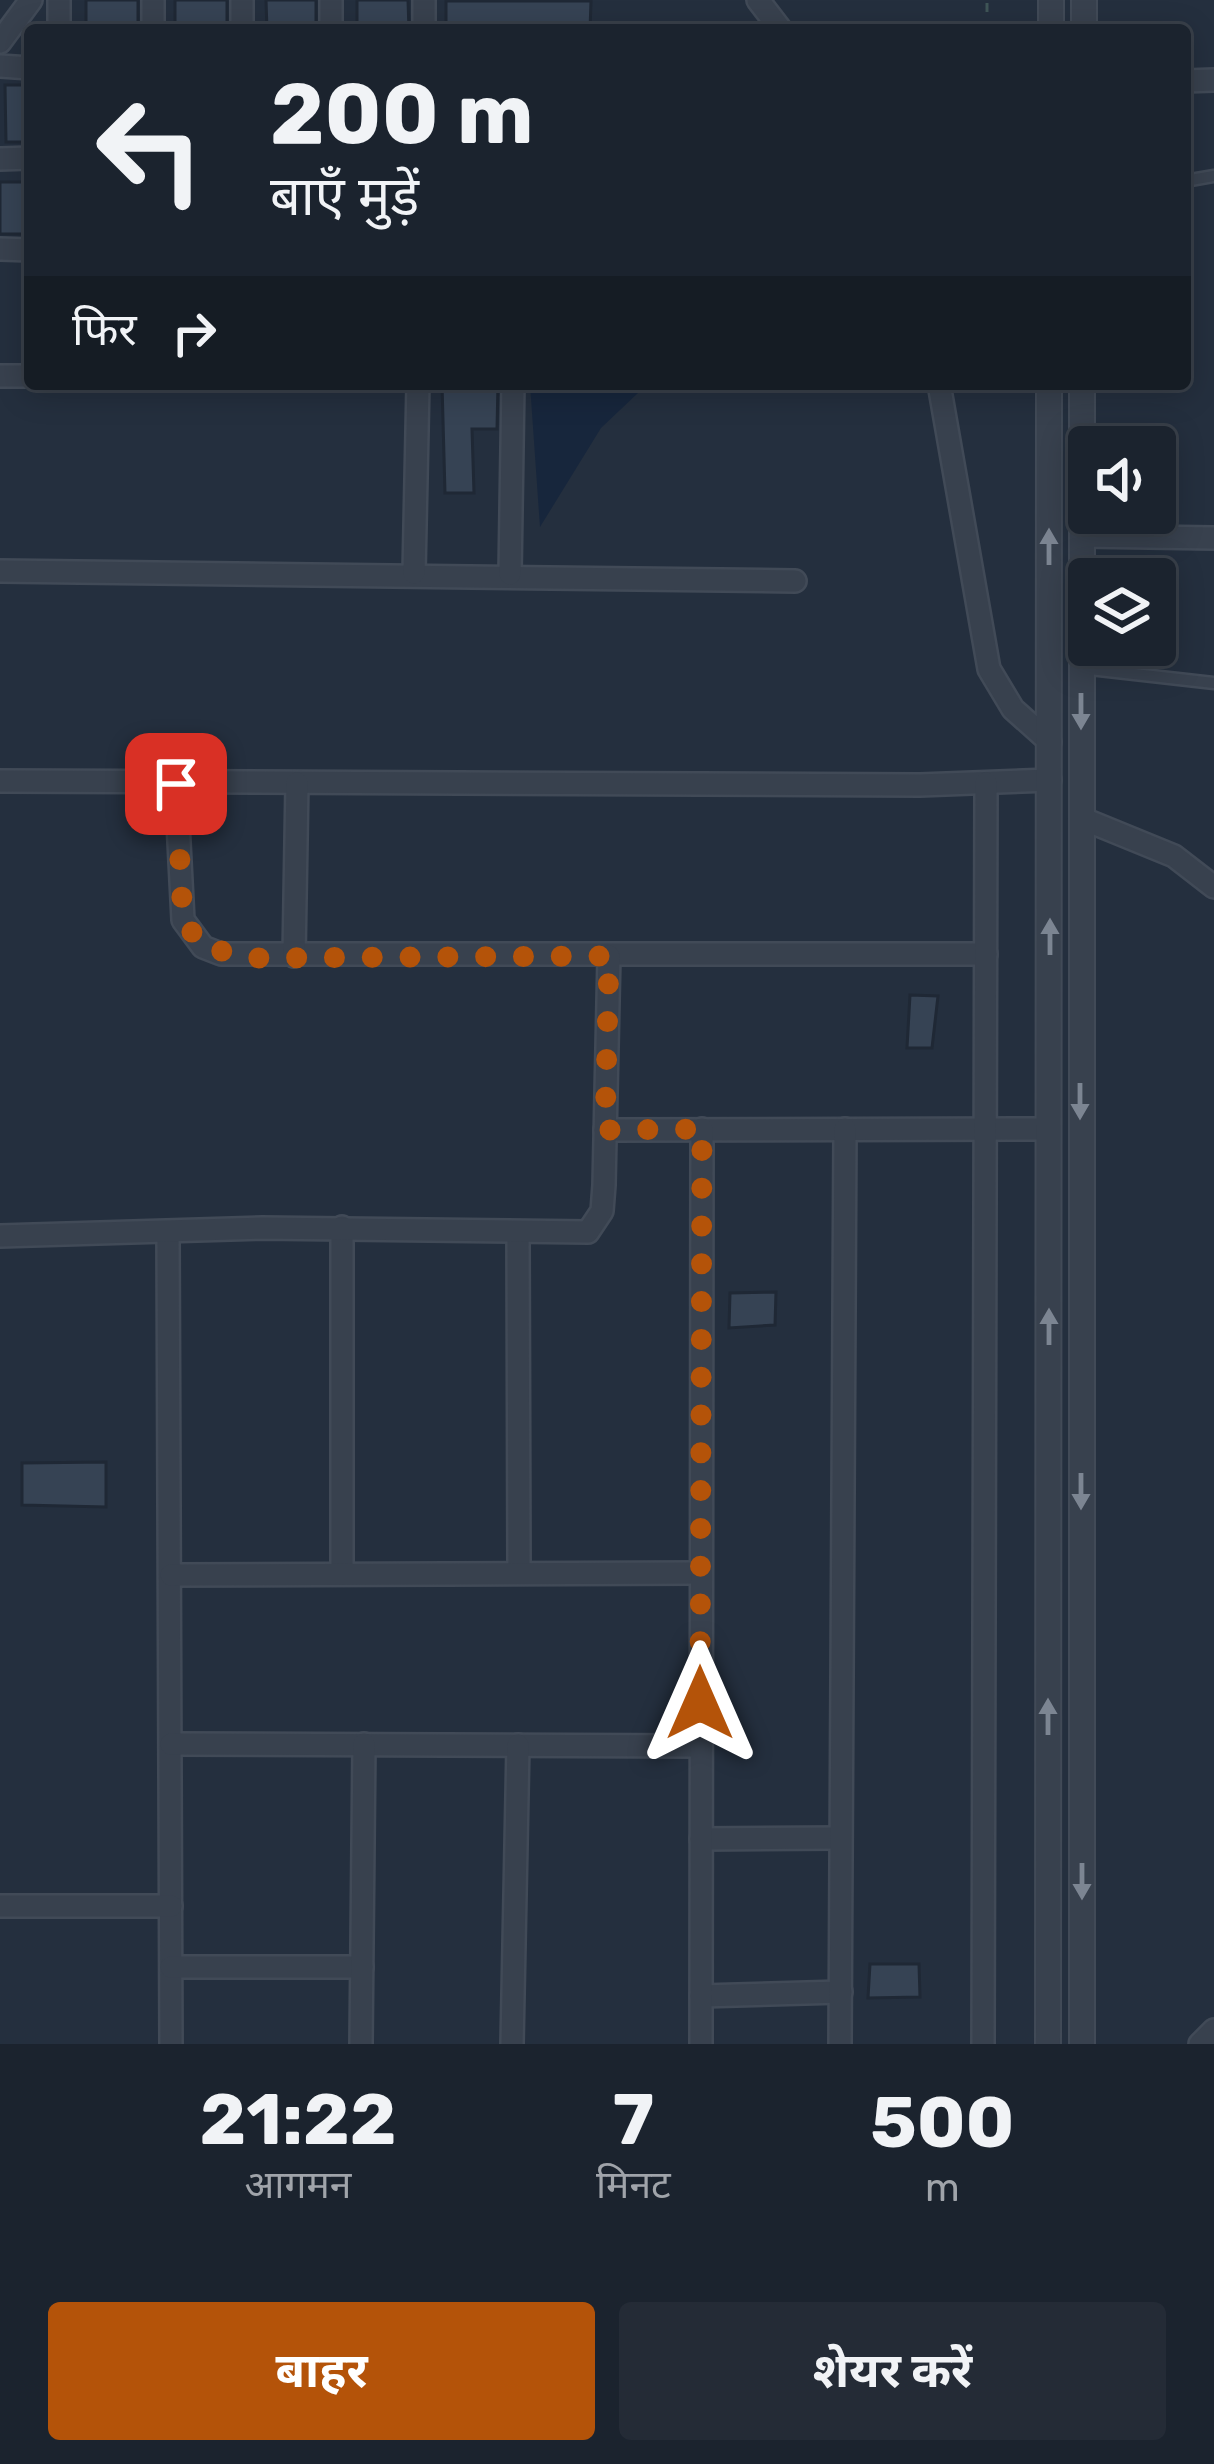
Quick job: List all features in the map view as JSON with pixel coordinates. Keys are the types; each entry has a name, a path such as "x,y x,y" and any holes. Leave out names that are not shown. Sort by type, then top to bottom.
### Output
{"street":[{"path":"0,42 31,0"},
{"path":"758,0 776,24"},
{"path":"414,573 418,390"},
{"path":"510,574 513,390"},
{"path":"941,390 989,670 1013,709 1050,742"},
{"path":"1048,2044 1049,390"},
{"path":"1082,390 1082,2044"},
{"path":"1081,536 1214,538"},
{"path":"0,571 795,581"},
{"path":"0,781 1050,780"},
{"path":"294,956 297,783"},
{"path":"983,2044 986,783"},
{"path":"176,784 183,920 191,934 221,954 986,954"},
{"path":"1081,818 1174,856 1214,887"},
{"path":"0,1236 341,1227 572,1234 596,1226 602,1211 609,956"},
{"path":"701,2044 702,1129"},
{"path":"840,2044 844,1129"},
{"path":"605,1130 1049,1129"},
{"path":"341,1227 341,1574"},
{"path":"518,1232 519,1572"},
{"path":"168,1233 171,2044"},
{"path":"171,1575 700,1573"},
{"path":"171,1744 700,1746"},
{"path":"361,2044 364,1744"},
{"path":"512,2044 518,1745"},
{"path":"701,1839 840,1838"},
{"path":"0,1906 170,1906"},
{"path":"171,1967 362,1967"},
{"path":"701,1996 841,1992"},
{"path":"1199,2044 1214,2030"}],"lane":[{"path":"1081,668 1214,682"}],"water":[{"path":"530,390 638,390 601,428 540,527"}],"building":[{"path":"86,0 138,0 138,24 86,24"},
{"path":"175,0 227,0 227,24 175,24"},
{"path":"266,0 316,0 316,24 267,24"},
{"path":"357,0 408,0 409,24 357,24"},
{"path":"446,1 591,1 590,24 446,24"},
{"path":"5,85 24,85 24,142 6,142"},
{"path":"0,182 24,182 24,234 0,234"},
{"path":"442,390 498,390 497,429 472,429 474,493 445,493"},
{"path":"910,995 938,996 932,1048 907,1048"},
{"path":"776,1292 775,1325 729,1328 730,1293"},
{"path":"106,1462 106,1507 22,1505 22,1463"},
{"path":"870,1964 919,1964 920,1997 868,1998"}],"route":[{"path":"176,784 183,920 203,947 254,958 609,956 605,1130 702,1129 700,1703"}]}
